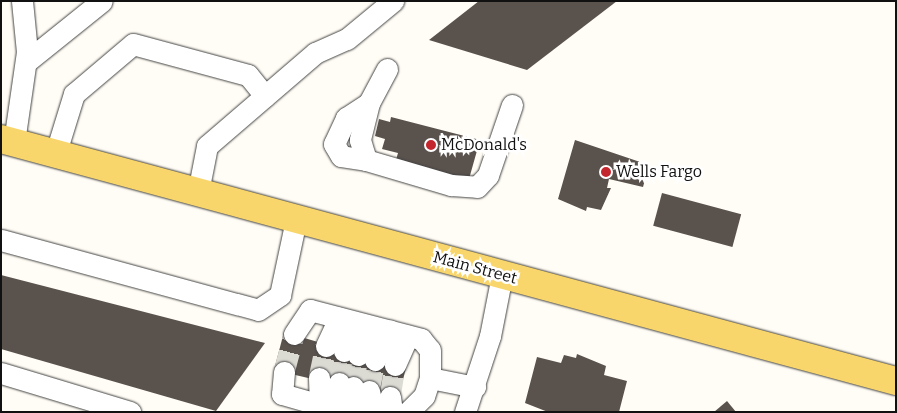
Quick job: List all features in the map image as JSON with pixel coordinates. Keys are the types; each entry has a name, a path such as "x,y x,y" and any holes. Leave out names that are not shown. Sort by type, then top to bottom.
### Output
{"main road":[{"name":"Main Street","path":"8,141 56,152 296,220 896,381"}],"lane":[{"path":"8,141 26,62 22,1"},
{"path":"26,62 102,1"},
{"path":"198,192 207,146 315,53 347,39 393,1"},
{"path":"56,152 74,94 133,44 248,75 265,96"},
{"path":"387,69 369,103 360,140 366,160 451,185 477,187 492,166 512,105"},
{"path":"1,240 258,310 280,295 296,220"},
{"path":"465,412 475,387 502,275"},
{"path":"294,334 310,310 420,339 430,350 430,378 424,396 408,412"},
{"path":"360,356 374,327"},
{"path":"360,356 374,327"},
{"path":"360,356 374,327"},
{"path":"284,372 282,394 340,410"},
{"path":"1,374 130,412"},
{"path":"430,378 475,387"},
{"path":"340,410 351,390"},
{"path":"340,410 351,390"}],"building":[{"path":"479,1 617,1 527,70 429,40"},
{"name":"McDonald's","path":"391,117 480,140 469,179 395,163 398,153 382,149 385,139 375,136 379,119 390,122"},
{"name":"Wells Fargo","path":"575,140 649,165 643,187 609,179 607,188 611,188 601,210 587,207 586,211 558,199"},
{"path":"662,193 741,214 732,247 653,226"},
{"path":"1,275 265,343 216,411 1,349"},
{"path":"284,332 406,368 398,399 274,370"},
{"path":"577,354 606,366 604,375 627,381 619,412 548,412 525,403 537,357 561,363 564,355 576,358"},
{"path":"727,401 736,412 714,412"}],"tunnel":[{"path":"284,372 294,334"},
{"path":"319,378 326,346"},
{"path":"339,383 344,351"},
{"path":"353,387 358,355"},
{"path":"369,391 375,360"},
{"path":"390,397 395,365"}],"place":[{"name":"McDonald's","path":"431,145"},
{"name":"Wells Fargo","path":"606,172"}]}
